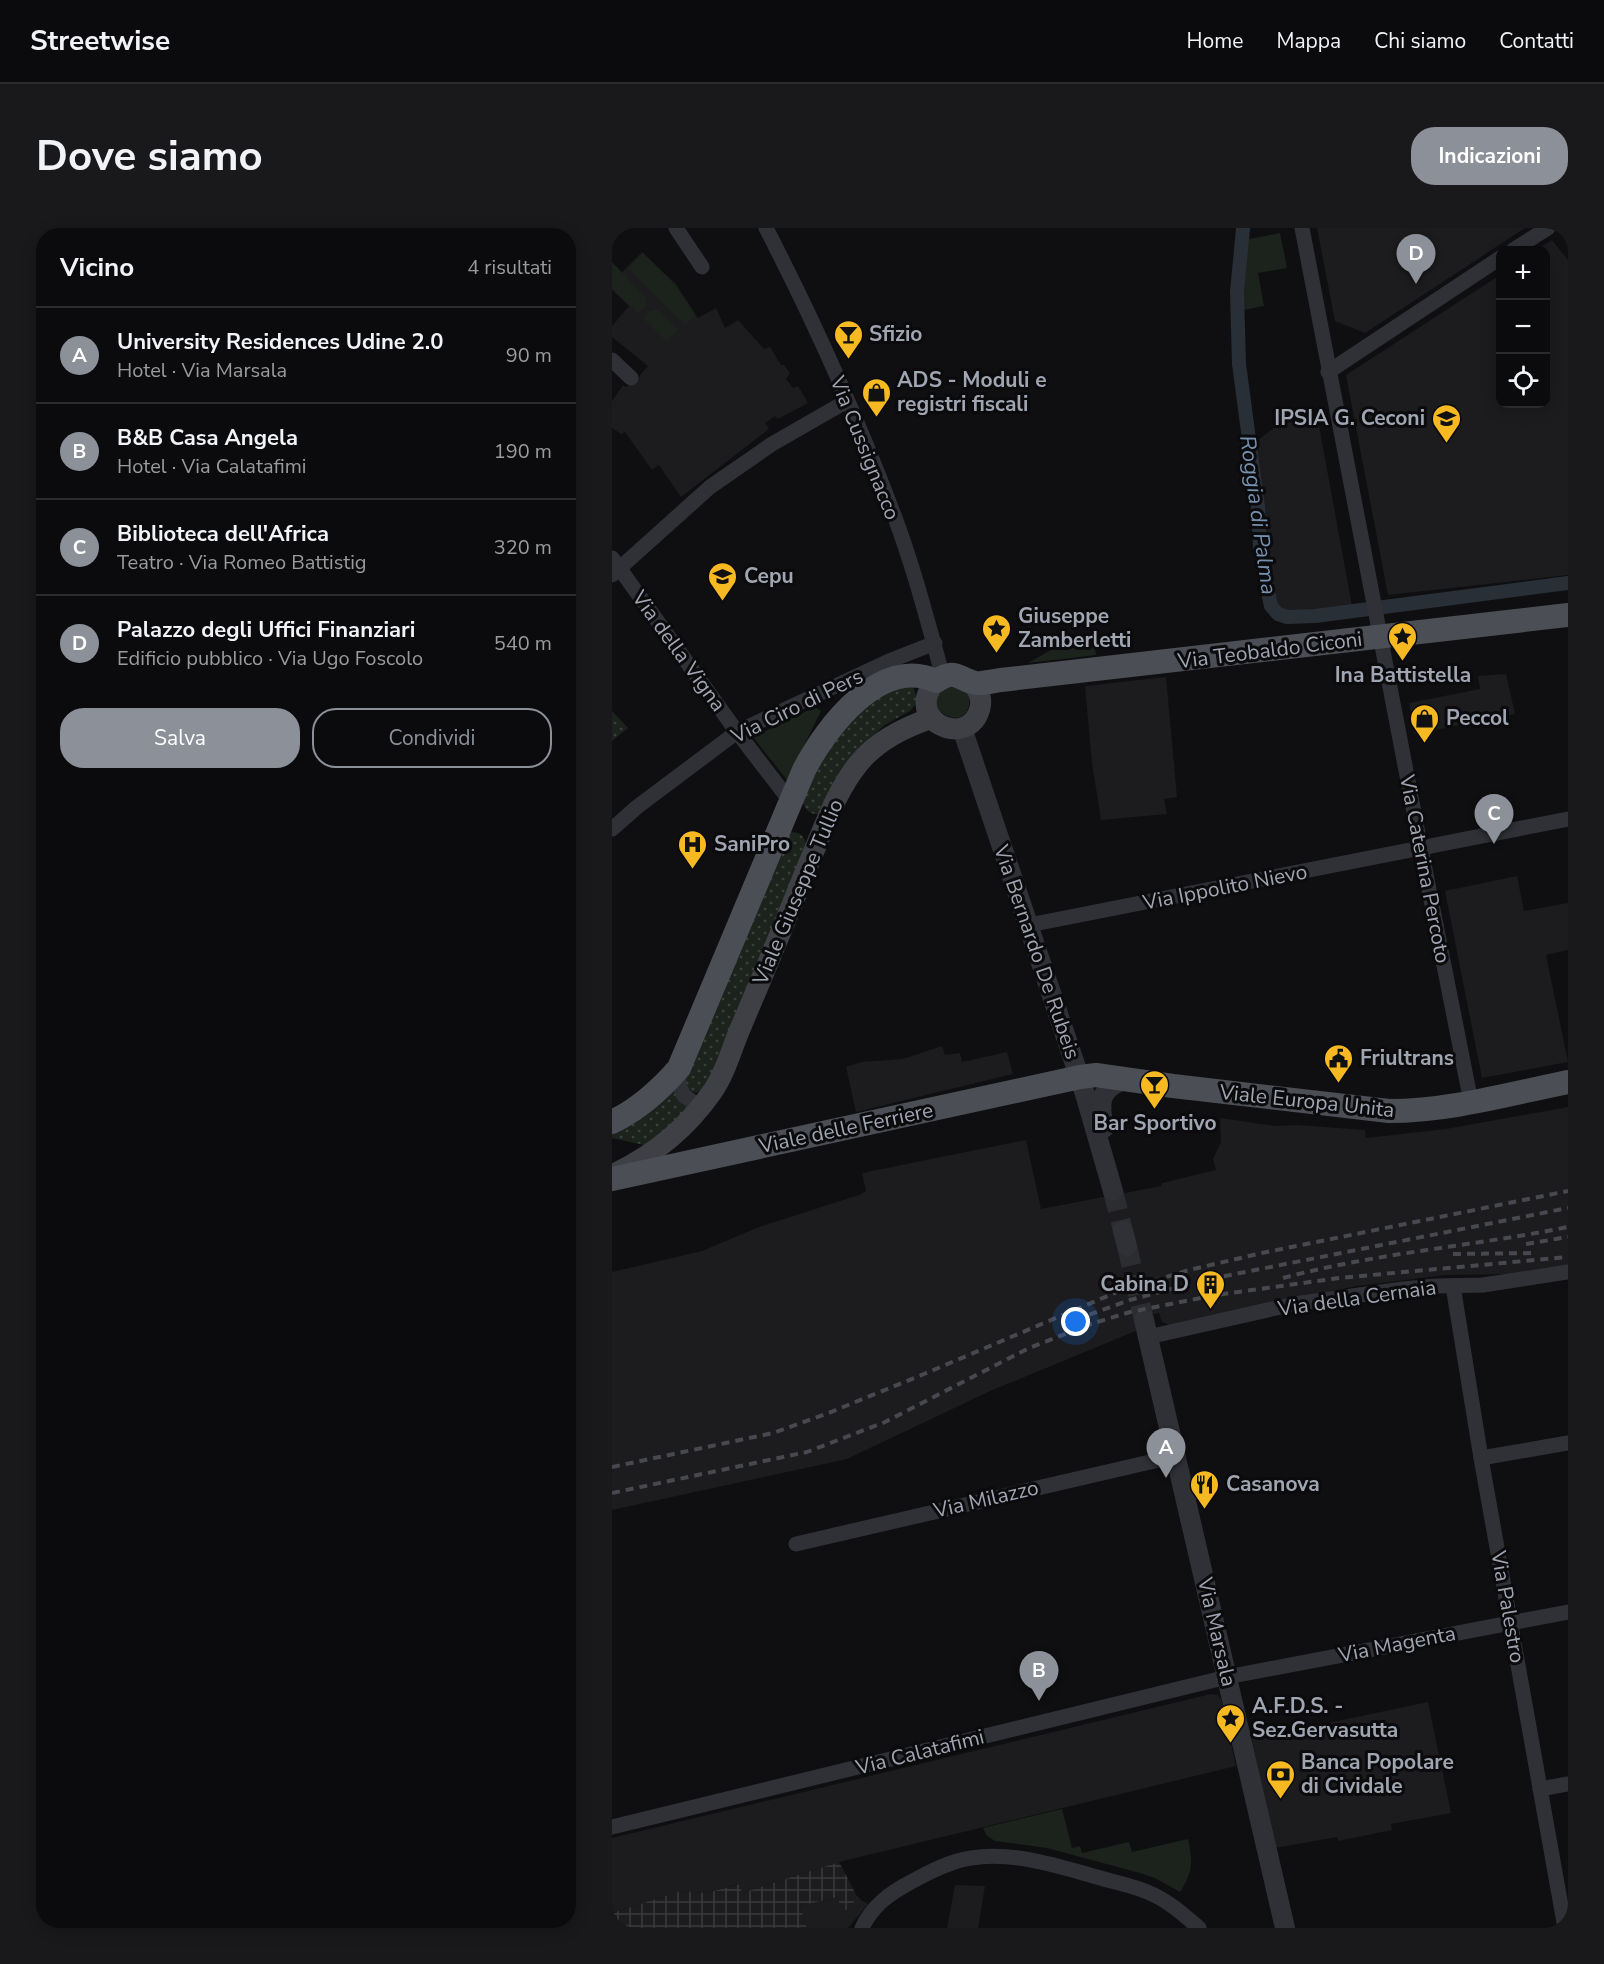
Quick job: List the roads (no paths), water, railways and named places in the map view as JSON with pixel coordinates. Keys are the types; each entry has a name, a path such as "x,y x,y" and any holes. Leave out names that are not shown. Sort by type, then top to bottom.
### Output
{"main road":[{"name":"Via Teobaldo Ciconi","path":"972,683 1378,628 1568,615"},
{"name":"Viale Giuseppe Tullio","path":"612,1122 645,1102 679,1068 790,801 814,752 833,726 870,690 891,679 918,675 940,679"},
{"path":"958,675 972,683 979,694 979,710 974,719 962,728 945,728 932,718 927,710 926,698 931,687 940,679 958,675"},
{"name":"Viale Giuseppe Tullio","path":"612,1175 650,1155 681,1129 718,1083 826,820 849,776 860,761 878,745 915,724 932,718"},
{"name":"Viale Europa Unita","path":"1080,1077 1096,1075 1379,1111 1408,1111 1471,1102 1568,1082"},
{"name":"Viale delle Ferriere","path":"612,1179 681,1166 710,1157 1080,1077"}],"street":[{"path":"676,228 702,267"},
{"name":"Via Cussignacco","path":"766,228 803,300 894,517 935,643 940,679"},
{"name":"Via Caterina Percoto","path":"1302,228 1328,372 1471,1102"},
{"path":"1519,246 1548,228"},
{"path":"1328,372 1496,261"},
{"path":"612,360 632,378"},
{"path":"614,567 710,487 772,444 847,401"},
{"name":"Via della Vigna","path":"614,567 790,801"},
{"name":"Via Ciro di Pers","path":"612,829 637,807 737,732 889,660 935,643"},
{"name":"Via Bernardo De Rubeis","path":"962,728 1080,1077 1112,1184 1112,1167 1101,1105 1108,1088 1124,1080"},
{"name":"Via Ippolito Nievo","path":"1029,925 1568,819"},
{"path":"679,1068 678,1078 684,1096 695,1102 704,1102"},
{"name":"Via della Cernaia","path":"1146,1329 1294,1304 1403,1289 1483,1285 1568,1272"},
{"name":"Via Palestro","path":"1453,1286 1564,1928"},
{"name":"Via Marsala","path":"1146,1329 1285,1928"},
{"path":"1481,1458 1568,1443"},
{"name":"Via Milazzo","path":"796,1544 1176,1456"},
{"name":"Via Magenta","path":"1227,1677 1568,1612"},
{"name":"Via Calatafimi","path":"612,1827 1227,1677"},
{"path":"1540,1789 1568,1784"},
{"path":"862,1928 880,1902 926,1874 971,1858 992,1857 1044,1864 1136,1888 1167,1902 1198,1928"}],"waterway":[{"name":"Roggia di Palma","path":"1243,229 1237,292 1239,364 1258,507 1260,548 1271,606 1278,614 1287,617 1315,616 1568,583"}],"tunnel":[{"path":"1113,1191 1123,1231"},
{"path":"1127,1246 1144,1320"}],"railway":[{"path":"612,1467 773,1433 924,1374 1117,1292 1189,1270 1568,1191"},
{"path":"1063,1324 1130,1300 1205,1280 1568,1208"},
{"path":"1283,1278 1354,1262 1568,1227"},
{"path":"1526,1244 1568,1237"},
{"path":"1453,1254 1537,1253"},
{"path":"612,1493 807,1452 885,1422 1029,1348 1130,1312 1216,1295 1339,1278 1568,1257"}],"place":[{"name":"Palazzo degli Uffici Finanziari","path":"1416,284"},
{"name":"Sfizio","path":"848,360"},
{"name":"ADS - Moduli e registri fiscali","path":"876,418"},
{"name":"IPSIA G. Ceconi","path":"1446,444"},
{"name":"Cepu","path":"723,602"},
{"name":"Giuseppe Zamberletti","path":"997,654"},
{"name":"Ina Battistella","path":"1403,662"},
{"name":"Peccol","path":"1425,744"},
{"name":"Biblioteca dell'Africa","path":"1494,844"},
{"name":"SaniPro","path":"693,870"},
{"name":"Friultrans","path":"1339,1084"},
{"name":"Bar Sportivo","path":"1155,1110"},
{"name":"Cabina D","path":"1210,1310"},
{"name":"University Residences Udine 2.0","path":"1166,1478"},
{"name":"Casanova","path":"1205,1510"},
{"name":"B&B Casa Angela","path":"1039,1701"},
{"name":"A.F.D.S. - Sez.Gervasutta","path":"1231,1744"},
{"name":"Banca Popolare di Cividale","path":"1280,1800"}]}
